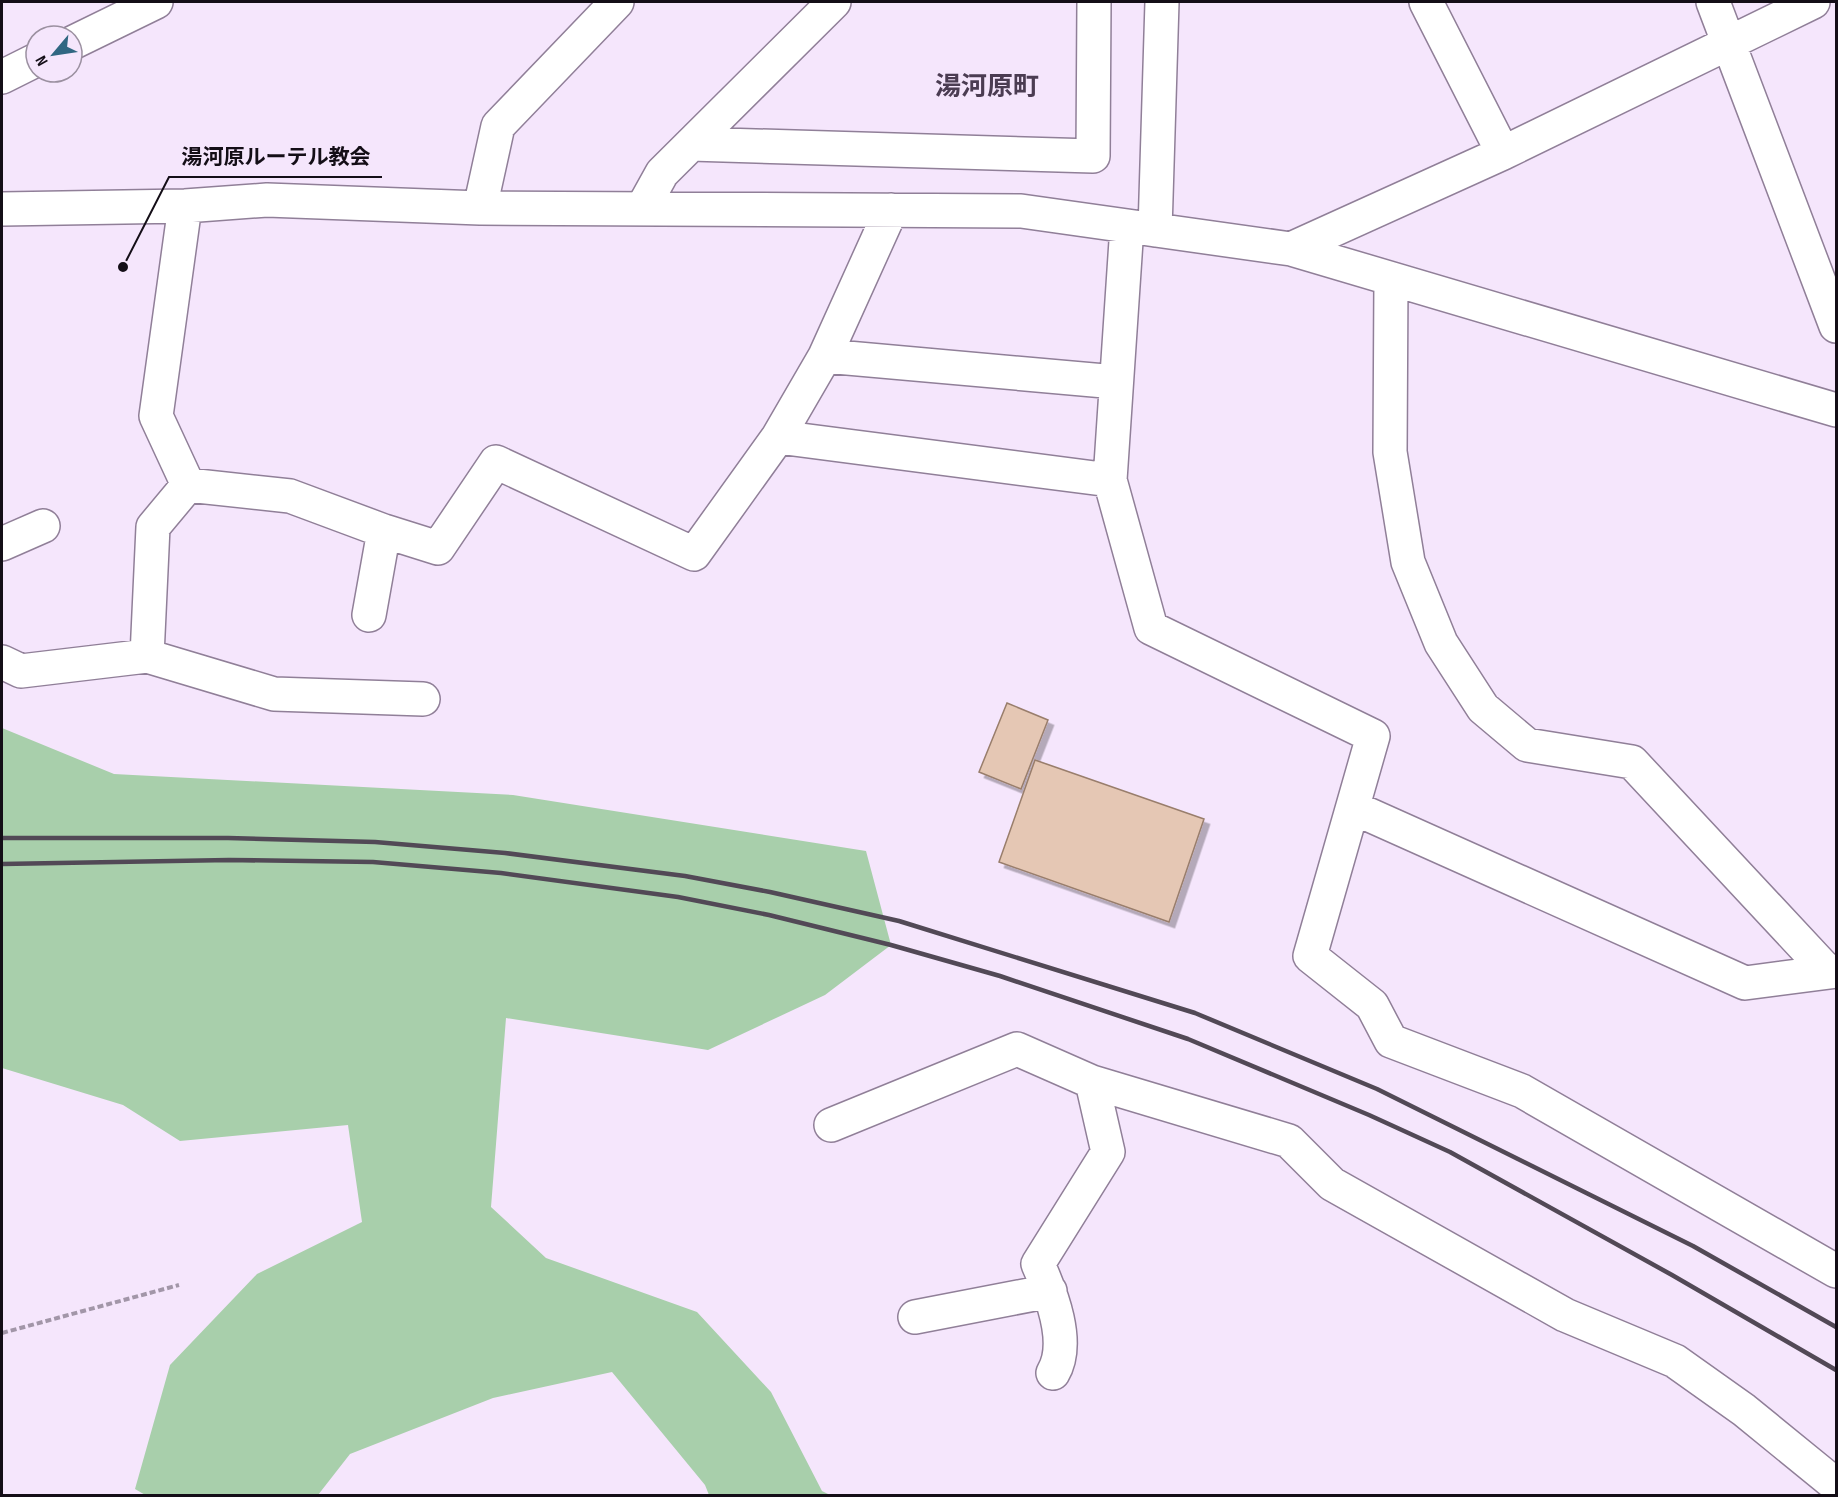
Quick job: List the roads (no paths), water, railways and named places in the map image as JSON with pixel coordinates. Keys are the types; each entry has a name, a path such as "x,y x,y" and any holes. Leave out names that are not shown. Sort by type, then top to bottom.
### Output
{"street":[{"path":"84,37 156,2"},
{"path":"480,208 498,126 617,2"},
{"path":"642,209 662,173 834,2"},
{"path":"691,144 1093,156 1094,2"},
{"path":"1162,2 1141,228 1116,382 1110,480 1151,628 1373,736 1310,956 1371,1005 1391,1041 1522,1091 1836,1271"},
{"path":"1426,2 1503,153"},
{"path":"1713,2 1836,326"},
{"path":"1291,249 1503,153 1813,2"},
{"path":"2,77 24,66"},
{"path":"2,209 184,206 267,200 480,208 1021,211 1291,249 1834,417"},
{"path":"184,206 156,416 188,485"},
{"path":"188,485 290,495 384,531 438,548 496,462 694,554 778,437 825,356 891,210"},
{"path":"1391,279 1390,452 1408,562 1441,644 1483,708 1527,745 1632,762 1832,971"},
{"path":"825,356 1116,382"},
{"path":"778,437 1110,480"},
{"path":"147,656 153,527 188,485"},
{"path":"2,544 43,526"},
{"path":"369,615 384,531"},
{"path":"2,662 21,671 147,656 274,694 423,699"},
{"path":"1354,808 1745,983 1832,971"},
{"path":"831,1125 1017,1049 1092,1082 1289,1141 1332,1184 1565,1315 1675,1361 1744,1410 1836,1485"},
{"path":"1053,1373 1058,1365 1059,1336 1050,1292 1038,1264 1108,1152 1092,1082"},
{"path":"915,1317 1050,1292"}],"railway":[{"path":"2,838 228,838 375,842 505,853 685,876 770,892 899,921 1195,1013 1377,1089 1693,1246 1836,1327"},
{"path":"2,864 229,860 373,862 501,873 678,897 769,915 891,945 1000,976 1188,1039 1369,1115 1450,1152 1672,1275 1836,1370"}],"place":[{"name":"湯河原ルーテル教会","path":"123,267"}],"district":[{"name":"湯河原町","path":"987,87"}]}
